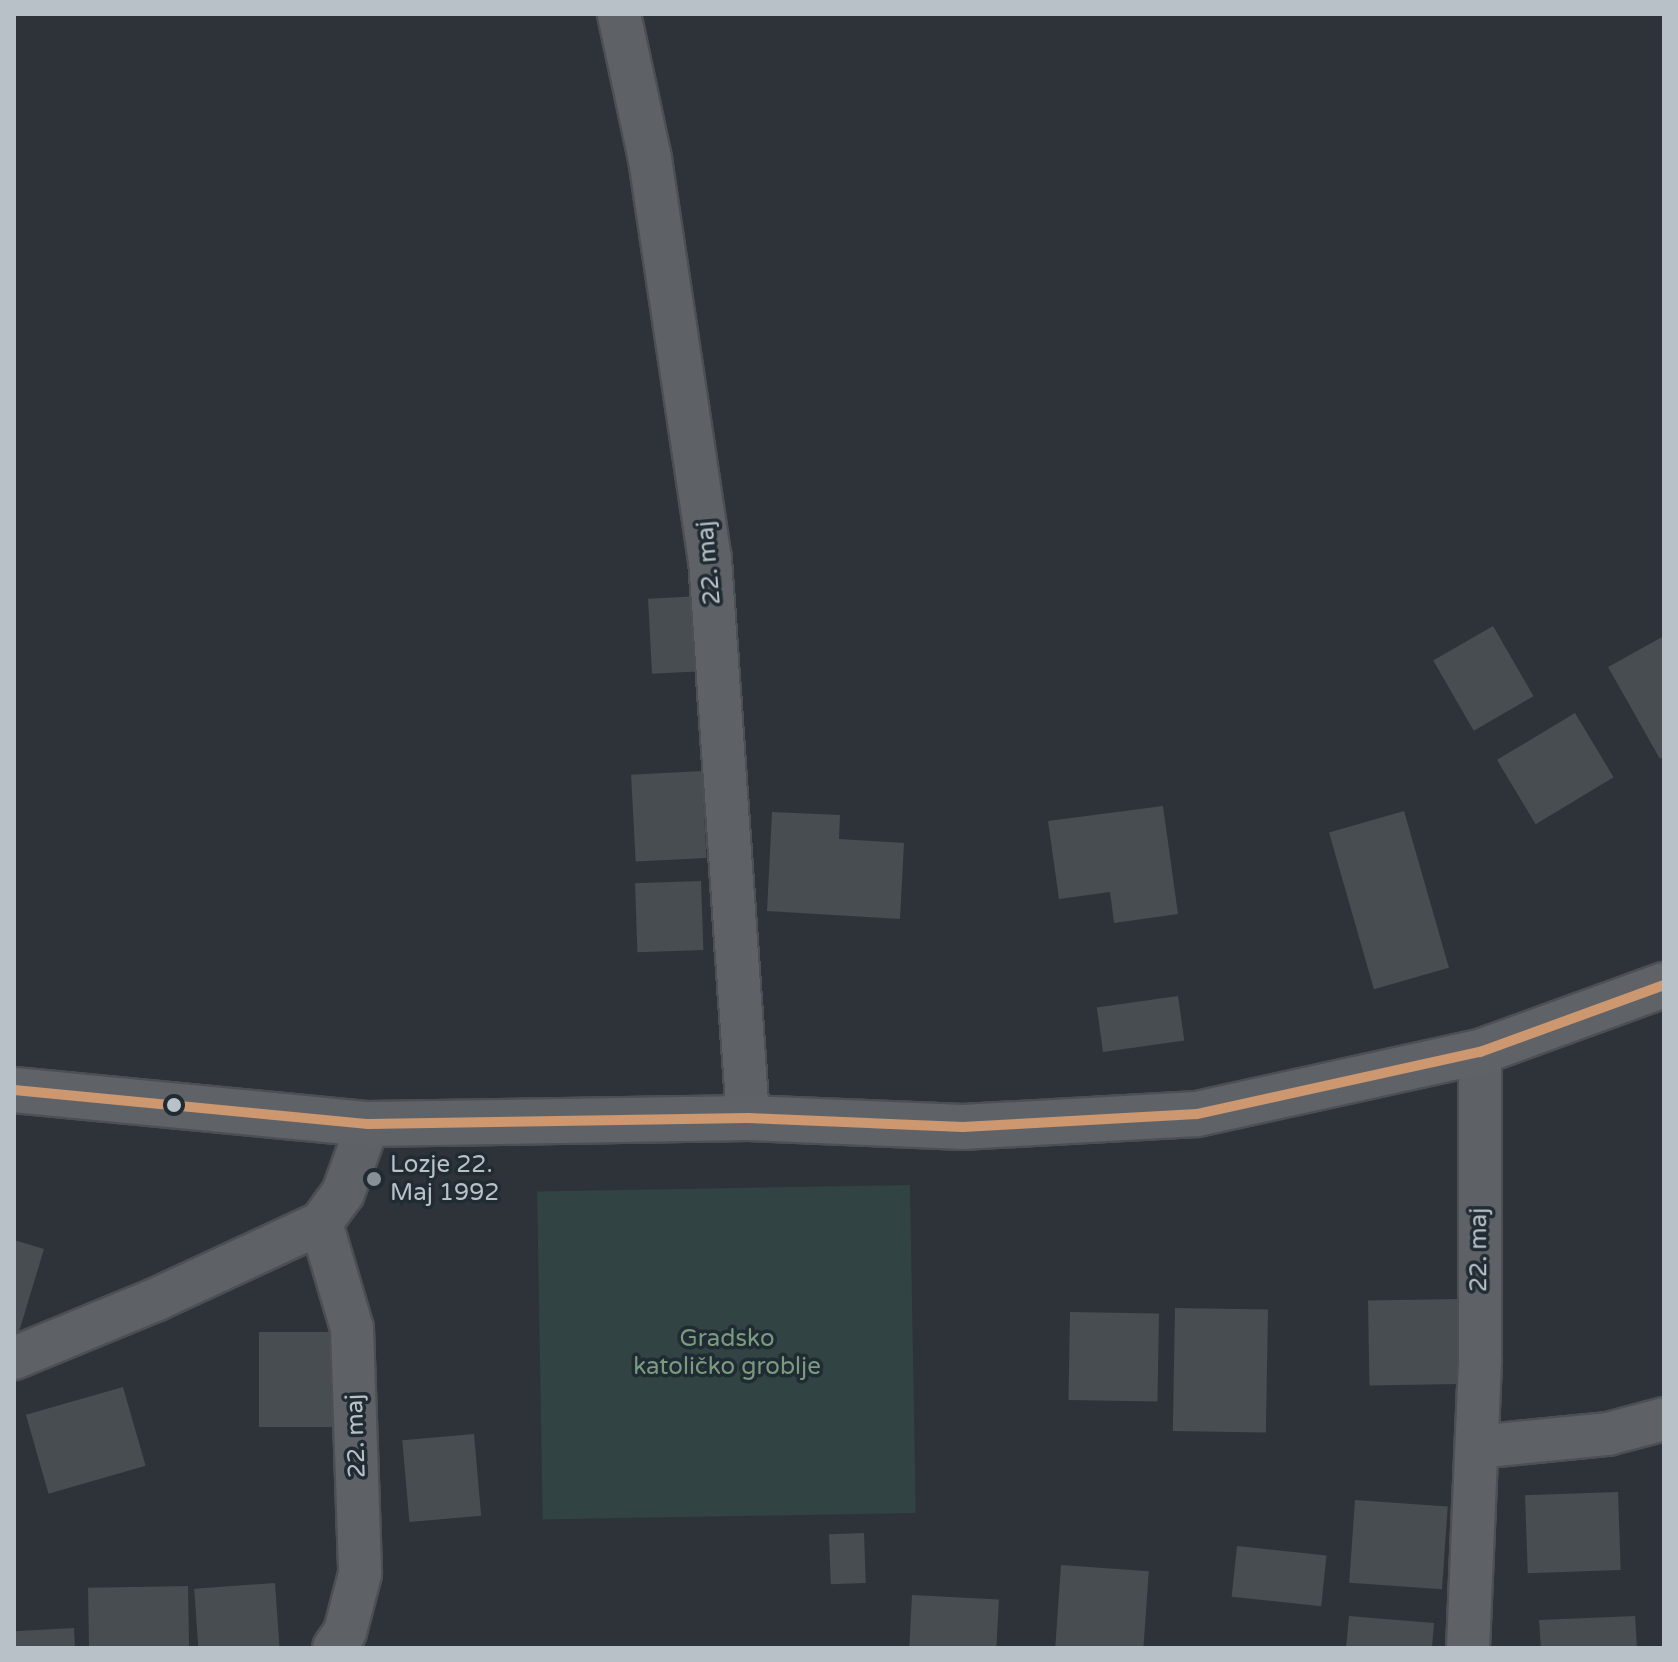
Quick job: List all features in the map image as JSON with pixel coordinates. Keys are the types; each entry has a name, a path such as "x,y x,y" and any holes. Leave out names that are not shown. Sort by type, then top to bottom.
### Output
{"main road":[{"path":"14,1090 368,1124 748,1118 963,1127 1197,1114 1480,1052 1664,985"}],"street":[{"name":"22. maj","path":"619,14 650,159 710,559 748,1118"},
{"name":"22. maj","path":"1468,1648 1477,1447 1480,1052"},
{"path":"14,1358 155,1300 321,1223 343,1193 368,1124"},
{"name":"22. maj","path":"321,1223 352,1328 360,1574 345,1632 334,1648"},
{"path":"1477,1447 1608,1434 1664,1419"}],"green space":[{"name":"Gradsko katoličko groblje","path":"910,1185 916,1513 543,1519 537,1192"}],"building":[{"path":"702,596 706,671 652,674 648,599"},
{"path":"1493,626 1534,696 1474,731 1433,660"},
{"path":"1664,636 1664,756 1660,759 1608,667"},
{"path":"1575,713 1614,777 1536,824 1497,760"},
{"path":"702,771 707,858 636,862 631,775"},
{"path":"1163,806 1178,914 1114,923 1110,892 1059,899 1048,821"},
{"path":"1404,811 1449,968 1374,989 1329,832"},
{"path":"772,812 840,815 839,839 904,843 900,919 767,911"},
{"path":"701,881 703,950 637,952 635,883"},
{"path":"1178,996 1184,1041 1103,1052 1097,1007"},
{"path":"14,1240 44,1249 15,1345 14,1344"},
{"path":"1457,1299 1458,1384 1369,1386 1368,1301"},
{"path":"1175,1308 1268,1310 1266,1433 1173,1431"},
{"path":"1070,1312 1159,1314 1157,1402 1068,1400"},
{"path":"259,1332 340,1332 340,1427 259,1427"},
{"path":"123,1387 146,1466 49,1494 26,1415"},
{"path":"474,1434 481,1516 409,1522 402,1440"},
{"path":"1618,1492 1621,1570 1528,1573 1525,1495"},
{"path":"1355,1500 1448,1506 1442,1589 1349,1583"},
{"path":"864,1533 866,1583 831,1584 829,1534"},
{"path":"1237,1546 1327,1555 1321,1606 1232,1597"},
{"path":"1061,1565 1149,1571 1143,1648 1055,1648"},
{"path":"275,1583 280,1648 198,1648 194,1589"},
{"path":"188,1586 189,1648 89,1648 88,1588"},
{"path":"912,1595 999,1600 996,1648 909,1648"},
{"path":"1349,1616 1434,1623 1432,1648 1346,1648"},
{"path":"1635,1616 1637,1648 1541,1648 1539,1620"},
{"path":"74,1628 75,1648 15,1648 14,1631"}],"transit line":[{"path":"14,1090 368,1124 748,1118 963,1127 1197,1114 1480,1052 1664,985"}],"place":[{"name":"Lozje 22. Maj 1992","path":"374,1179"}]}
